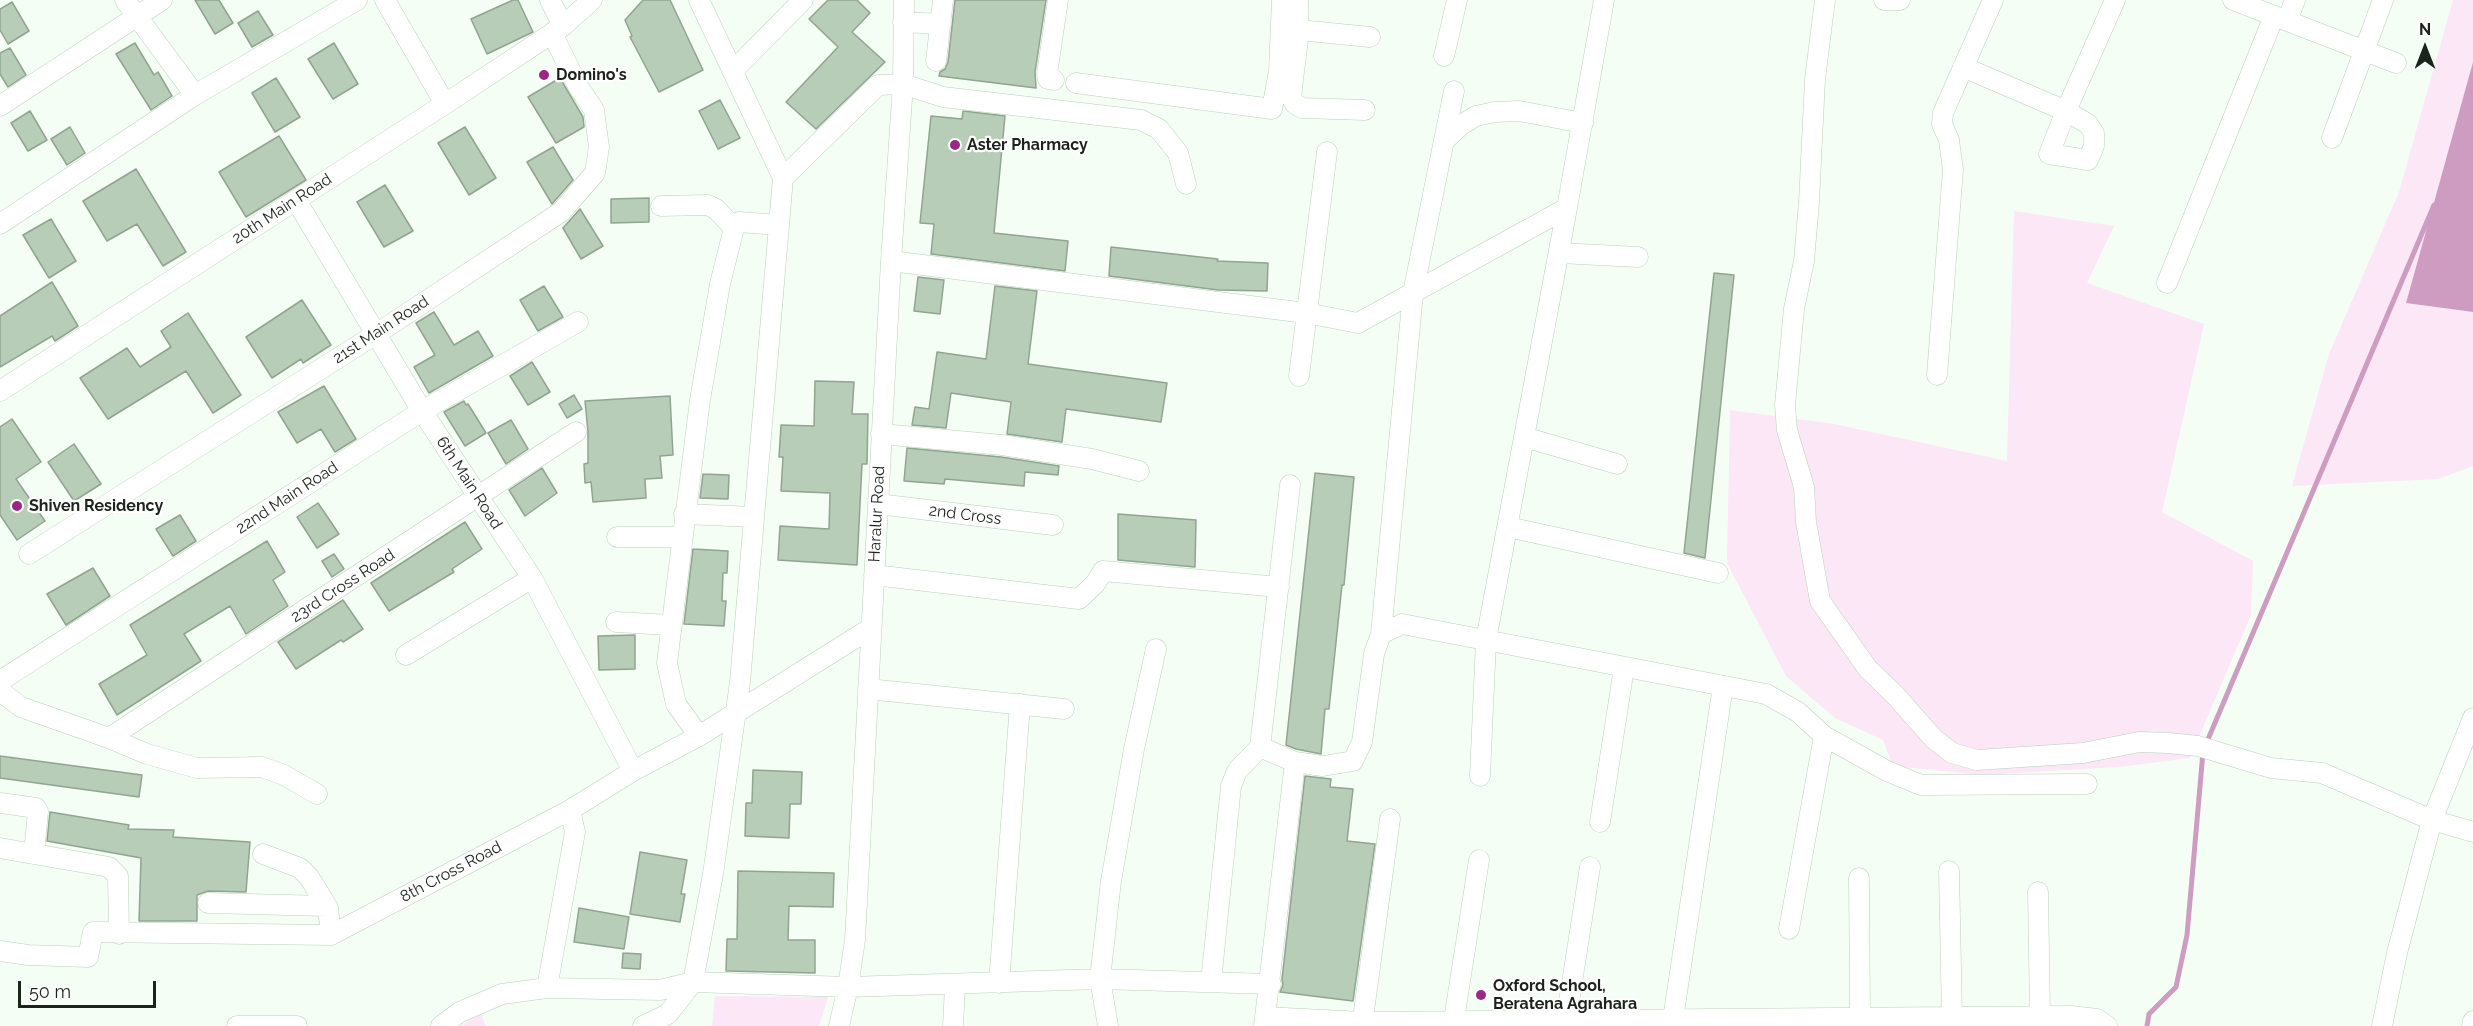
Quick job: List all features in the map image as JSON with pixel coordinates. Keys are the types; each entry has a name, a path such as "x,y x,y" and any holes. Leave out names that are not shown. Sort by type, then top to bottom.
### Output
{"street":[{"path":"0,106 131,8 162,0"},
{"path":"0,224 195,95 357,0"},
{"path":"386,0 445,104"},
{"name":"21st Main Road","path":"29,554 376,334 561,212 595,173 599,147 594,110 578,86 550,0"},
{"name":"20th Main Road","path":"0,391 445,104 558,29 592,0"},
{"path":"643,1026 668,1014 693,982 713,874 736,711 783,178 699,0"},
{"path":"733,71 803,0"},
{"name":"Haralur Road","path":"839,1026 855,940 881,434 903,84 904,0"},
{"path":"936,61 943,0"},
{"path":"1054,80 1048,79 1047,74 1058,0"},
{"path":"1076,83 1272,109 1279,71 1282,0"},
{"path":"1298,0 1299,30 1291,97 1295,104 1302,108 1365,110"},
{"path":"1444,57 1457,0"},
{"path":"1480,776 1486,640 1604,0"},
{"path":"1825,0 1815,79 1805,249 1794,309 1785,405 1787,429 1804,487 1806,522 1820,601 1868,669 1895,695 1934,739 1952,753 1977,760 2083,753 2139,742 2168,742 2205,749 2271,768 2322,773 2432,820 2473,832"},
{"path":"1884,0 1900,0"},
{"path":"1937,375 1953,170 1949,140 1942,124 1943,113 1993,0"},
{"path":"1963,67 2066,111 2115,0"},
{"path":"2233,0 2396,63"},
{"path":"2167,283 2280,18 2295,0"},
{"path":"2332,138 2383,0"},
{"path":"131,8 195,95"},
{"path":"903,22 940,24"},
{"path":"1299,30 1370,37"},
{"path":"783,178 878,84 903,84 943,97 1141,120 1159,129 1178,153 1186,184"},
{"path":"1260,747 1295,762 1323,766 1353,761 1362,742 1374,654 1381,634 1413,293 1454,91"},
{"path":"1445,140 1476,116 1495,112 1519,111 1582,123"},
{"path":"1299,376 1328,152"},
{"name":"6th Main Road","path":"296,200 422,411 532,578 633,771"},
{"path":"661,206 708,205 716,209 734,228"},
{"path":"891,261 1306,313 1358,323 1567,208"},
{"path":"699,736 676,704 667,663 684,514 720,284 734,228 739,222 778,225"},
{"path":"1559,253 1638,257"},
{"name":"22nd Main Road","path":"0,681 422,411 578,322"},
{"name":"23rd Cross Road","path":"109,738 479,498 576,432"},
{"path":"881,434 1002,445 1092,459 1139,471"},
{"path":"1524,437 1617,464"},
{"path":"1211,982 1231,786 1238,771 1260,747 1290,485"},
{"name":"2nd Cross","path":"878,504 1053,525"},
{"path":"684,514 754,517"},
{"path":"1508,527 1718,573"},
{"path":"617,537 682,537"},
{"path":"874,575 1079,599 1095,584 1104,571 1279,587"},
{"path":"406,655 532,578"},
{"path":"615,621 671,625"},
{"path":"1381,634 1402,624 1766,694 1798,712 1824,736 1887,771 1921,785 2087,784"},
{"name":"8th Cross Road","path":"0,951 28,955 88,957 93,932 331,935 570,810 633,771 699,736 872,628"},
{"path":"1108,1026 1101,979 1111,881 1134,749 1156,649"},
{"path":"1600,822 1624,668"},
{"path":"1673,1019 1723,686"},
{"path":"868,688 1064,709"},
{"path":"0,691 21,706 147,754 198,768 262,767 284,774 317,794"},
{"path":"999,983 1020,704"},
{"path":"2382,1026 2397,953 2432,820 2473,718"},
{"path":"1789,929 1824,736"},
{"path":"1295,762 1265,1022 1453,1024 1566,1021 1587,1023 1673,1019 1758,1022 1860,1018 2071,1016 2097,1019 2107,1026"},
{"path":"0,803 36,808 38,811 34,854"},
{"path":"547,988 575,832 570,810"},
{"path":"1363,1024 1390,819"},
{"path":"0,848 109,867 118,876 118,934"},
{"path":"263,854 300,868 309,877 327,906 331,935"},
{"path":"1453,1024 1479,860"},
{"path":"1566,1021 1590,867"},
{"path":"1949,872 1952,1017"},
{"path":"1859,878 1860,1018"},
{"path":"2038,892 2040,1016"},
{"path":"208,903 327,906"},
{"path":"441,1026 460,1012 502,994 547,988 660,990 693,982 848,987 1101,979 1271,984"},
{"path":"953,1026 955,984"},
{"path":"2472,1026 2473,1021"},
{"path":"237,1026 297,1026"}],"shaded area":[{"path":"2453,0 2473,0 2473,62 2406,303 2473,312 2473,466 2438,479 2292,486 2329,354 2399,192"},
{"path":"2473,62 2473,312 2406,303"},
{"path":"2014,211 2114,226 2087,283 2204,324 2162,512 2253,561 2251,615 2190,758 2119,767 1982,775 1893,766 1883,740 1835,718 1786,676 1727,563 1730,410 1834,424 2007,461"},
{"path":"715,996 828,997 819,1026 712,1026"},
{"path":"480,1012 486,1026 461,1026"}],"building":[{"path":"195,0 219,0 233,23 215,34"},
{"path":"513,0 518,0 533,32 487,54 471,19"},
{"path":"643,0 670,0 703,70 659,92 630,37 632,36 625,20"},
{"path":"828,0 857,0 870,13 852,32 885,62 816,129 786,102 838,47 809,19"},
{"path":"955,0 1046,0 1035,72 1036,88 939,76 948,62"},
{"path":"12,2 29,31 8,44 0,30 0,9"},
{"path":"258,11 273,35 252,47 238,23"},
{"path":"135,43 154,75 158,72 172,96 151,110 116,54"},
{"path":"334,43 358,84 333,99 308,59"},
{"path":"10,48 26,75 8,87 0,74 0,53"},
{"path":"276,78 300,117 275,132 252,93"},
{"path":"560,78 583,117 584,127 556,143 528,97"},
{"path":"720,100 740,138 718,149 699,111"},
{"path":"30,111 47,140 28,151 11,123"},
{"path":"963,111 1005,116 994,233 1068,241 1065,271 931,254 934,224 920,223 931,116 962,119"},
{"path":"70,127 85,153 67,165 51,139"},
{"path":"465,127 496,178 469,195 438,143"},
{"path":"279,136 306,180 246,217 219,172"},
{"path":"553,147 573,180 552,204 527,162"},
{"path":"136,169 186,252 163,266 137,224 107,241 83,201"},
{"path":"385,185 413,231 384,247 357,202"},
{"path":"649,198 649,222 611,223 611,199"},
{"path":"580,209 603,246 581,259 563,228"},
{"path":"51,219 76,261 49,278 23,235"},
{"path":"1111,247 1218,259 1217,261 1268,263 1267,291 1218,290 1109,276"},
{"path":"1714,273 1734,275 1705,558 1684,553"},
{"path":"918,277 944,280 940,314 914,311"},
{"path":"52,282 78,326 55,341 52,336 0,367 0,316"},
{"path":"544,286 563,317 538,331 520,300"},
{"path":"995,286 1037,291 1028,364 1167,383 1161,422 1066,409 1062,442 1007,434 1011,402 951,393 946,428 912,425 915,407 929,409 937,352 986,359"},
{"path":"302,300 331,345 303,363 301,359 272,378 246,337"},
{"path":"434,312 454,345 478,331 493,356 429,393 414,367 435,355 416,323"},
{"path":"188,313 241,395 213,413 186,371 108,419 80,378 127,348 140,367 171,347 161,331"},
{"path":"532,362 550,392 528,405 510,376"},
{"path":"815,381 854,382 852,414 868,414 867,464 862,464 857,565 778,560 780,526 829,529 830,493 781,491 783,457 779,457 781,425 814,426"},
{"path":"324,386 356,439 335,452 321,429 297,443 278,412"},
{"path":"574,395 582,409 567,418 559,404"},
{"path":"670,396 673,455 660,456 662,478 645,479 646,498 593,502 591,482 585,483 584,464 588,463 588,432 585,401"},
{"path":"464,401 486,433 465,446 444,412"},
{"path":"12,419 41,462 16,479 45,521 17,540 0,515 0,427"},
{"path":"511,420 528,449 506,464 488,433"},
{"path":"74,444 101,484 74,501 48,462"},
{"path":"907,448 1001,457 1059,466 1058,475 1025,472 1024,486 945,479 944,484 904,481"},
{"path":"542,468 557,493 525,516 509,490"},
{"path":"1315,473 1354,477 1344,585 1342,585 1329,709 1325,709 1321,754 1286,745"},
{"path":"703,474 729,475 728,499 700,498"},
{"path":"318,503 339,534 317,548 297,517"},
{"path":"1118,514 1196,520 1195,567 1118,560"},
{"path":"180,515 196,541 173,556 156,529"},
{"path":"465,522 482,549 452,569 454,572 389,611 371,583"},
{"path":"267,541 285,572 273,580 288,606 246,634 230,606 184,634 201,661 117,715 99,684 147,655 130,625"},
{"path":"693,549 728,551 727,573 723,573 722,601 726,601 724,626 684,624"},
{"path":"334,554 344,569 332,577 322,561"},
{"path":"93,568 110,596 66,625 47,594"},
{"path":"343,600 363,629 343,642 341,640 296,669 278,642"},
{"path":"635,635 635,669 599,670 598,636"},
{"path":"0,756 142,775 139,797 0,778"},
{"path":"753,770 802,772 801,804 790,804 789,838 745,836 746,803 752,803"},
{"path":"1305,776 1331,779 1330,787 1353,789 1347,841 1375,844 1353,1001 1280,992 1283,985"},
{"path":"50,812 129,825 128,829 174,830 173,837 250,842 246,892 208,891 197,895 197,921 139,921 141,858 47,841"},
{"path":"640,852 687,860 681,894 685,894 680,922 630,914"},
{"path":"738,871 834,873 833,907 789,906 788,940 815,940 815,973 726,971 727,939 737,939"},
{"path":"579,908 629,917 624,949 574,942"},
{"path":"623,953 641,954 640,969 622,968"}],"waterway":[{"path":"2206,744 2434,205"},
{"path":"2147,1026 2149,1014 2176,987 2187,935 2203,752"}],"place":[{"name":"Domino's","path":"544,75"},
{"name":"Aster Pharmacy","path":"955,145"},
{"name":"Shiven Residency","path":"17,506"},
{"name":"Oxford School, Beratena Agrahara","path":"1481,995"}]}
